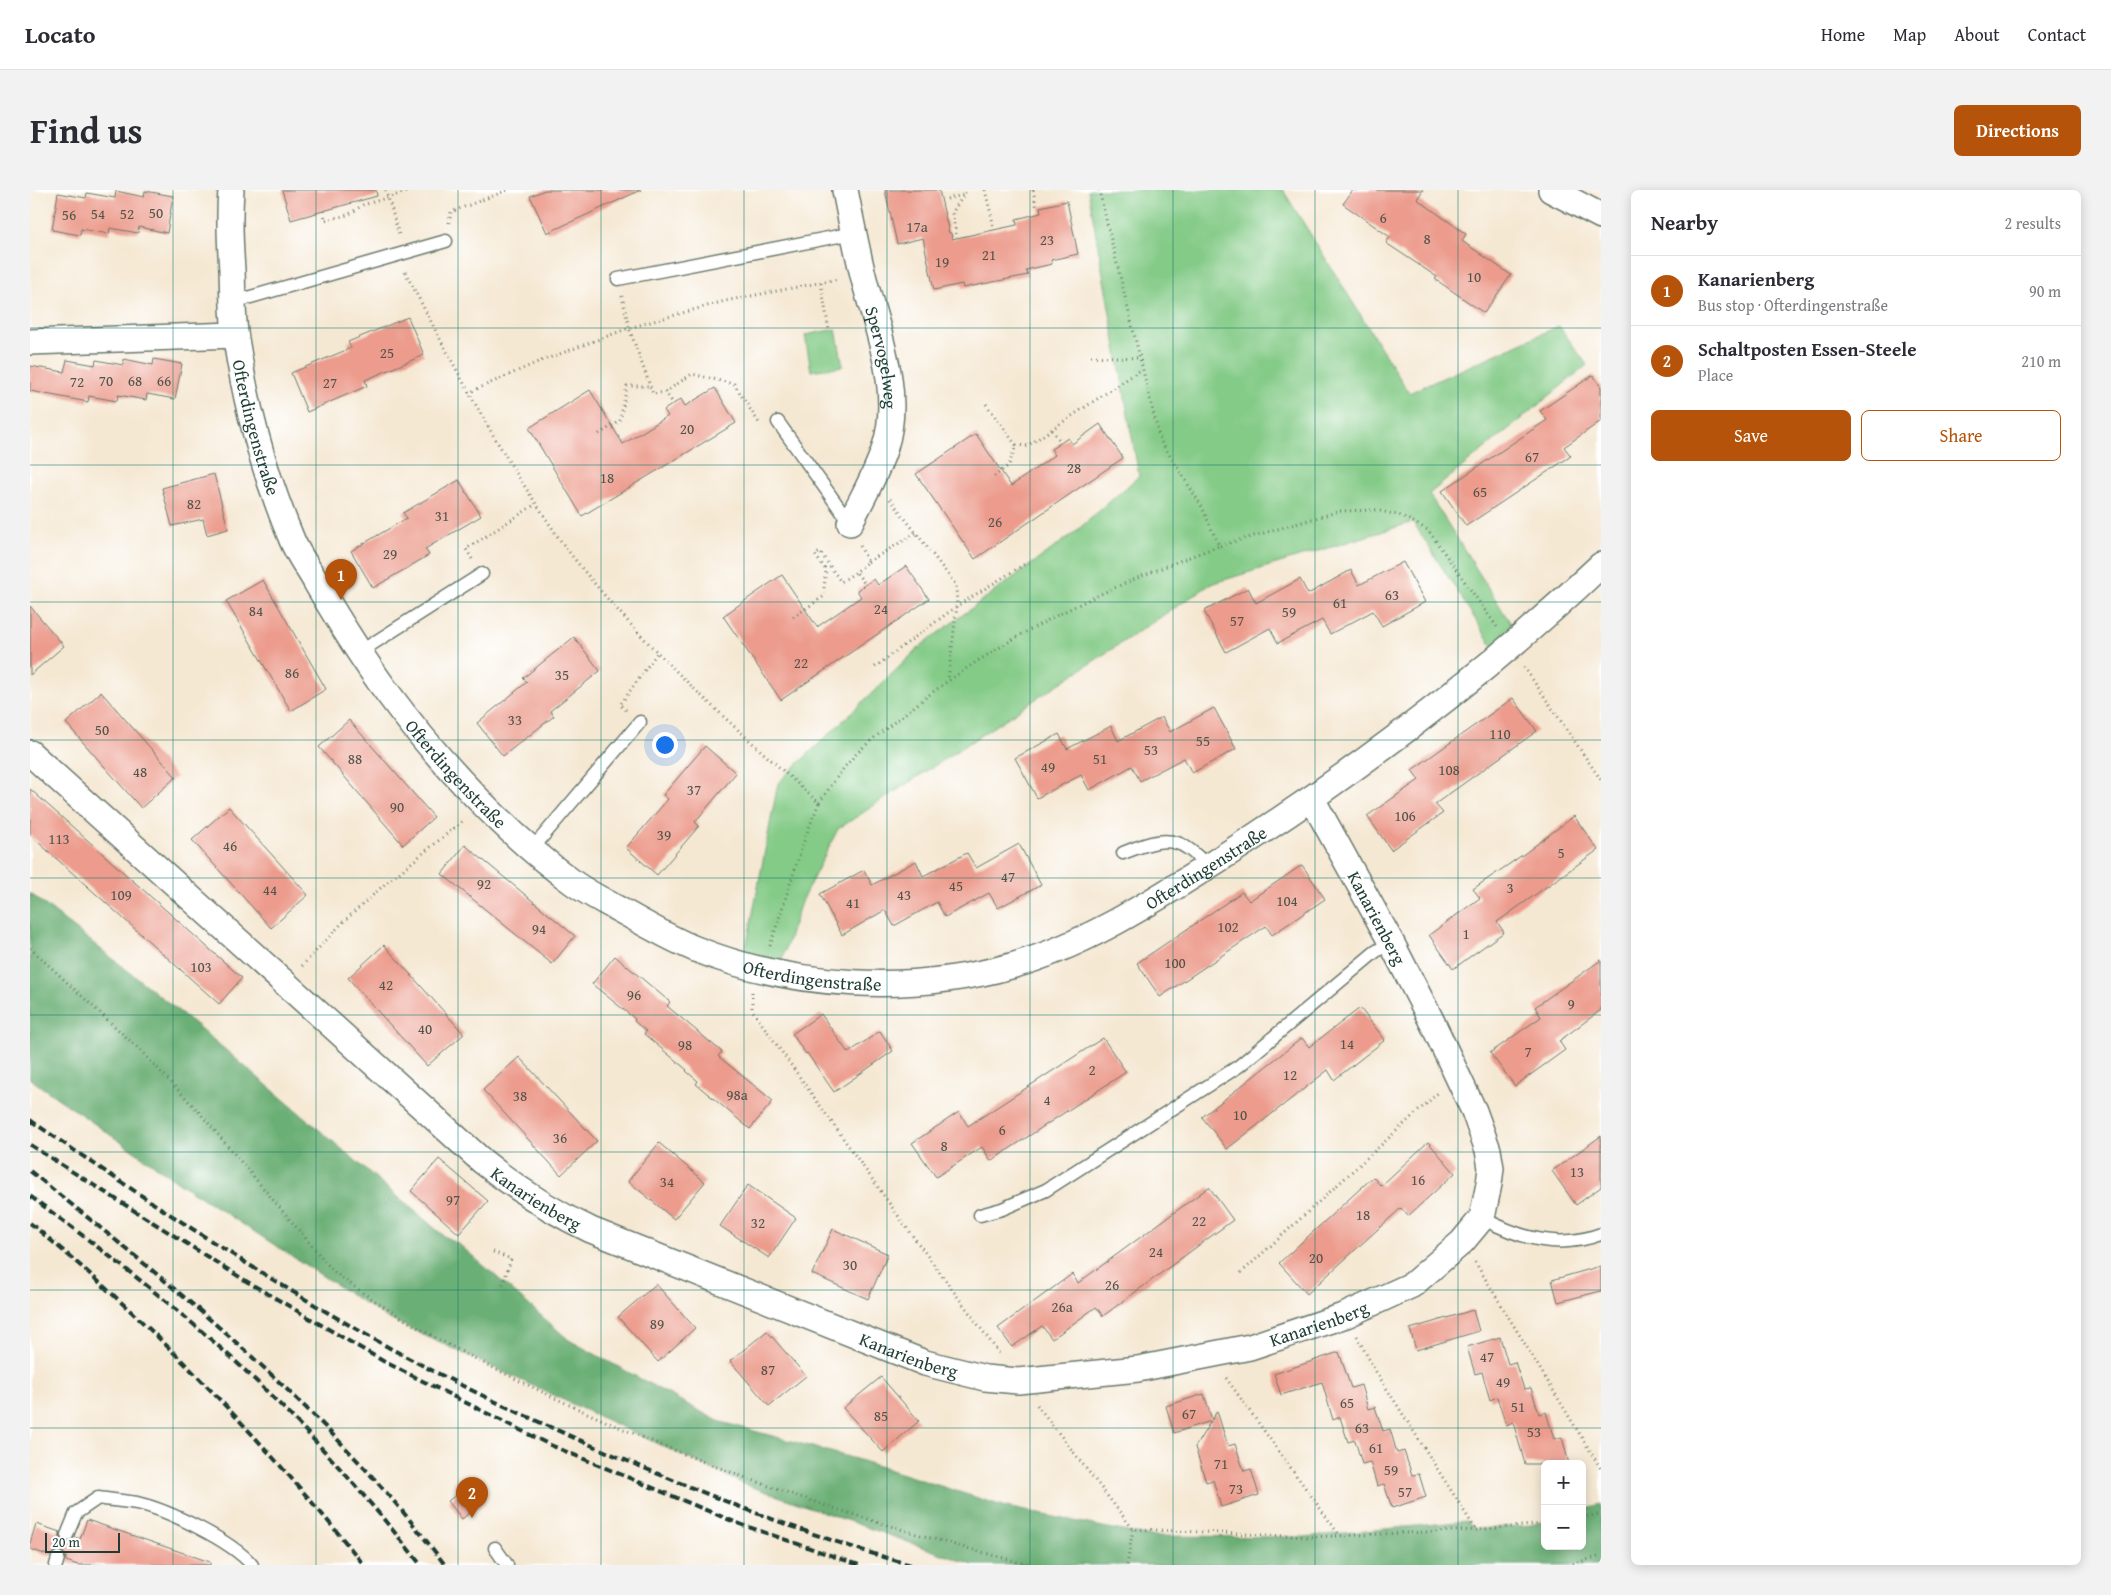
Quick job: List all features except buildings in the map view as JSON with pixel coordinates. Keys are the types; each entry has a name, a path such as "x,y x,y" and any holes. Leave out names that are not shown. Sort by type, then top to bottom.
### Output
{"street":[{"name":"Ofterdingenstraße","path":"231,190 229,215 235,335 259,446 293,544 358,653 410,724 484,804 532,849 577,886 695,949 758,969 829,982 888,984 948,978 1012,966 1078,942 1169,892 1312,800 1510,647 1601,565"},
{"name":"Spervogelweg","path":"844,190 888,372 891,397 890,418 885,446 873,476 850,522"},
{"path":"1551,190 1601,216"},
{"name":"Ofterdingenstraße","path":"30,342 235,335"},
{"name":"Kanarienberg","path":"30,754 482,1161 516,1188 556,1214 600,1234 925,1363 976,1376 1018,1381 1138,1369 1214,1355 1290,1336 1346,1315 1412,1285 1462,1242 1482,1218 1489,1184 1490,1168 1488,1150 1474,1111 1391,942 1312,800"}],"lane":[{"path":"618,278 854,233"},
{"path":"233,302 446,241"},
{"path":"778,422 850,522"},
{"path":"358,653 482,574"},
{"path":"532,849 640,722"},
{"path":"1123,853 1148,843 1170,841 1186,847 1208,866"},
{"path":"980,1215 1002,1209 1046,1190 1239,1066 1375,952 1391,942"},
{"path":"1482,1218 1514,1233 1552,1242 1572,1242 1601,1234"},
{"path":"67,1535 76,1513 98,1498 138,1504 192,1524 243,1554 252,1565"},
{"path":"495,1548 507,1565"}],"path":[{"path":"386,190 400,254 468,393 508,464 568,551 627,623 703,699 820,803"},
{"path":"324,211 325,220 348,215 363,205 413,190"},
{"path":"446,241 451,212 508,190"},
{"path":"956,234 952,213 967,190"},
{"path":"985,190 994,226"},
{"path":"1032,190 1037,208"},
{"path":"1099,190 1160,440 1201,506 1218,546"},
{"path":"947,199 964,195"},
{"path":"468,393 546,359 629,328 725,301 863,274"},
{"path":"618,278 629,328 653,394 665,392 692,374 734,384 766,433 778,422"},
{"path":"821,282 829,330"},
{"path":"1092,356 1139,358"},
{"path":"986,404 1016,445 1027,446 1142,369"},
{"path":"599,434 620,421 627,386 650,386"},
{"path":"665,392 673,403"},
{"path":"1052,430 1060,442"},
{"path":"991,479 1009,465 1016,445"},
{"path":"873,476 956,585 957,606 948,681"},
{"path":"482,574 466,549 536,504"},
{"path":"1541,1524 1476,1530 1312,1537 1134,1529 1018,1381 752,1010 758,969 806,835 820,803 848,763 866,745 948,681 1006,642 1076,605 1147,572 1218,546 1340,511 1376,510 1402,516 1428,530 1601,780"},
{"path":"850,522 868,562"},
{"path":"793,617 823,596 826,570 815,555 820,552 841,582 868,562 916,533"},
{"path":"875,667 957,606 1028,562"},
{"path":"856,572 865,584"},
{"path":"640,722 620,705 657,653"},
{"path":"285,984 343,922 438,840 484,804"},
{"path":"30,948 140,1050 173,1085 334,1272 353,1287 420,1329 461,1352 569,1405 617,1427 710,1464 874,1520 1030,1565"},
{"path":"1241,1273 1457,1076"},
{"path":"1462,1242 1601,1469"},
{"path":"493,1252 511,1259 502,1287"},
{"path":"1346,1315 1373,1367 1476,1530"},
{"path":"1214,1355 1228,1380 1340,1536"},
{"path":"1586,1516 1601,1514"},
{"path":"1127,1565 1134,1529"},
{"path":"1568,1565 1601,1556"}],"green space":[{"path":"1088,190 1283,190 1409,393 1559,326 1587,365 1429,494 1520,638 1498,655 1413,522 1211,584 838,829 801,902 778,972 743,964 778,783 923,644 1074,533 1139,476"},
{"path":"836,329 843,366 811,371 805,335"},
{"path":"30,893 195,1024 444,1236 460,1245 569,1340 718,1421 856,1459 1006,1507 1147,1536 1303,1537 1467,1521 1477,1529 1531,1525 1541,1522 1541,1550 1586,1550 1586,1508 1601,1504 1601,1565 973,1565 744,1484 387,1318 187,1188 30,1079"}],"railway":[{"path":"30,1120 117,1180 296,1294 450,1380 579,1440 710,1495 810,1533 911,1565"},
{"path":"30,1145 246,1281 383,1361 548,1444 737,1523 859,1565"},
{"path":"30,1171 196,1307 302,1404 352,1455 400,1509 445,1565"},
{"path":"30,1196 134,1275 234,1360 284,1408 331,1459 421,1565"},
{"path":"30,1223 120,1302 206,1385 287,1473 364,1565"}],"place":[{"name":"Kanarienberg","path":"341,600"},
{"name":"Schaltposten Essen-Steele","path":"472,1518"}]}
